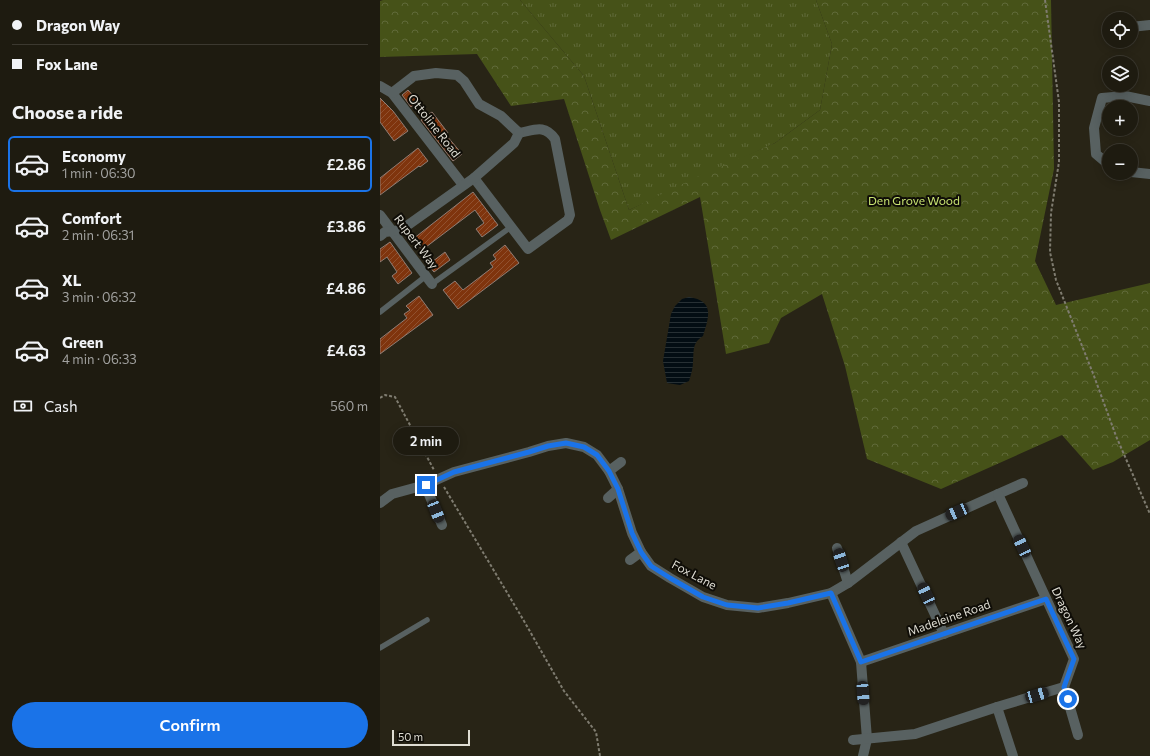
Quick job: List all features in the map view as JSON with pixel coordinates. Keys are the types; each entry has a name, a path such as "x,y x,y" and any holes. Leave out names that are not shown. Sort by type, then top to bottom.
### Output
{"street":[{"path":"1138,26 1150,25"},
{"path":"392,93 414,76 436,73 457,75 464,81 479,104 501,116 519,133"},
{"name":"Ottoline Road","path":"380,86 392,93 463,185"},
{"path":"1102,159 1096,154 1094,128 1102,98 1125,96 1150,101"},
{"path":"474,178 528,249 568,220 570,215 555,139 550,132 540,129 519,133"},
{"path":"380,236 385,232 401,230 474,178 514,143 519,133"},
{"path":"1138,173 1150,174"},
{"name":"Rupert Way","path":"380,216 432,284"},
{"name":"Fox Lane","path":"380,503 392,494 426,485 454,472 548,446 566,443 584,447 597,455 609,471 618,489 632,533 641,552 651,566 703,597 727,605 758,608 831,593 848,583 916,531 1023,483"},
{"path":"609,471 621,462"},
{"path":"426,485 442,525"},
{"path":"608,498 618,489"},
{"name":"Dragon Way","path":"998,494 1074,659 1064,687"},
{"path":"901,542 944,634"},
{"path":"837,548 848,583"},
{"path":"630,560 641,552"},
{"path":"831,593 861,662 867,738 863,756"},
{"name":"Madeleine Road","path":"861,662 1046,599"},
{"path":"853,740 915,734 1064,687 1078,736"},
{"path":"997,707 1013,756"}],"lane":[{"path":"432,284 511,227"},
{"path":"380,312 426,276"},
{"path":"380,648 427,620"}],"path":[{"path":"1045,0 1059,102 1059,162 1051,212 1050,252 1056,280 1116,436 1150,514"},
{"path":"380,398 385,395 395,397 439,478 564,691 596,732 600,756"}],"green space":[{"path":"520,0 816,0 832,44 820,110 775,143 629,210 584,76"},
{"name":"Den Grove Wood","path":"520,0 584,76 629,210 701,175 775,143 820,110 832,44 816,0 1051,0 1054,169 1035,261 1056,305 1150,283 1150,440 1113,462 1093,470 1062,435 941,489 867,459 845,366 822,294 781,318 769,343 726,354 700,197 611,240 564,99 511,106 477,54 380,57 380,1"}],"shaded area":[{"path":"689,297 703,302 706,306 708,311 707,322 703,336 697,341 694,347 693,367 689,381 680,385 667,383 663,361 671,314 675,306 682,299"}],"building":[{"path":"408,90 418,101 411,107 402,95"},
{"path":"380,98 393,111 408,131 394,141 380,122"},
{"path":"432,112 448,133 446,135 462,154 453,161 421,120"},
{"path":"418,148 428,161 380,195 380,178"},
{"path":"473,192 498,225 482,237 476,229 484,223 475,210 422,250 413,239"},
{"path":"390,242 412,273 398,284 392,276 397,272 387,257 380,262 380,249"},
{"path":"505,245 519,263 458,309 443,290 455,281 463,290 493,267 490,263 496,259 493,255"},
{"path":"445,252 450,260 434,272 428,265"},
{"path":"419,296 433,315 380,354 380,339 407,318 404,314 410,310 406,306"}],"route":[{"path":"426,485 454,472 548,446 566,443 584,447 597,455 609,471 618,489 632,533 641,552 651,566 703,597 727,605 758,608 831,593 861,662 1046,599 1074,659 1064,687 1068,699"}]}
